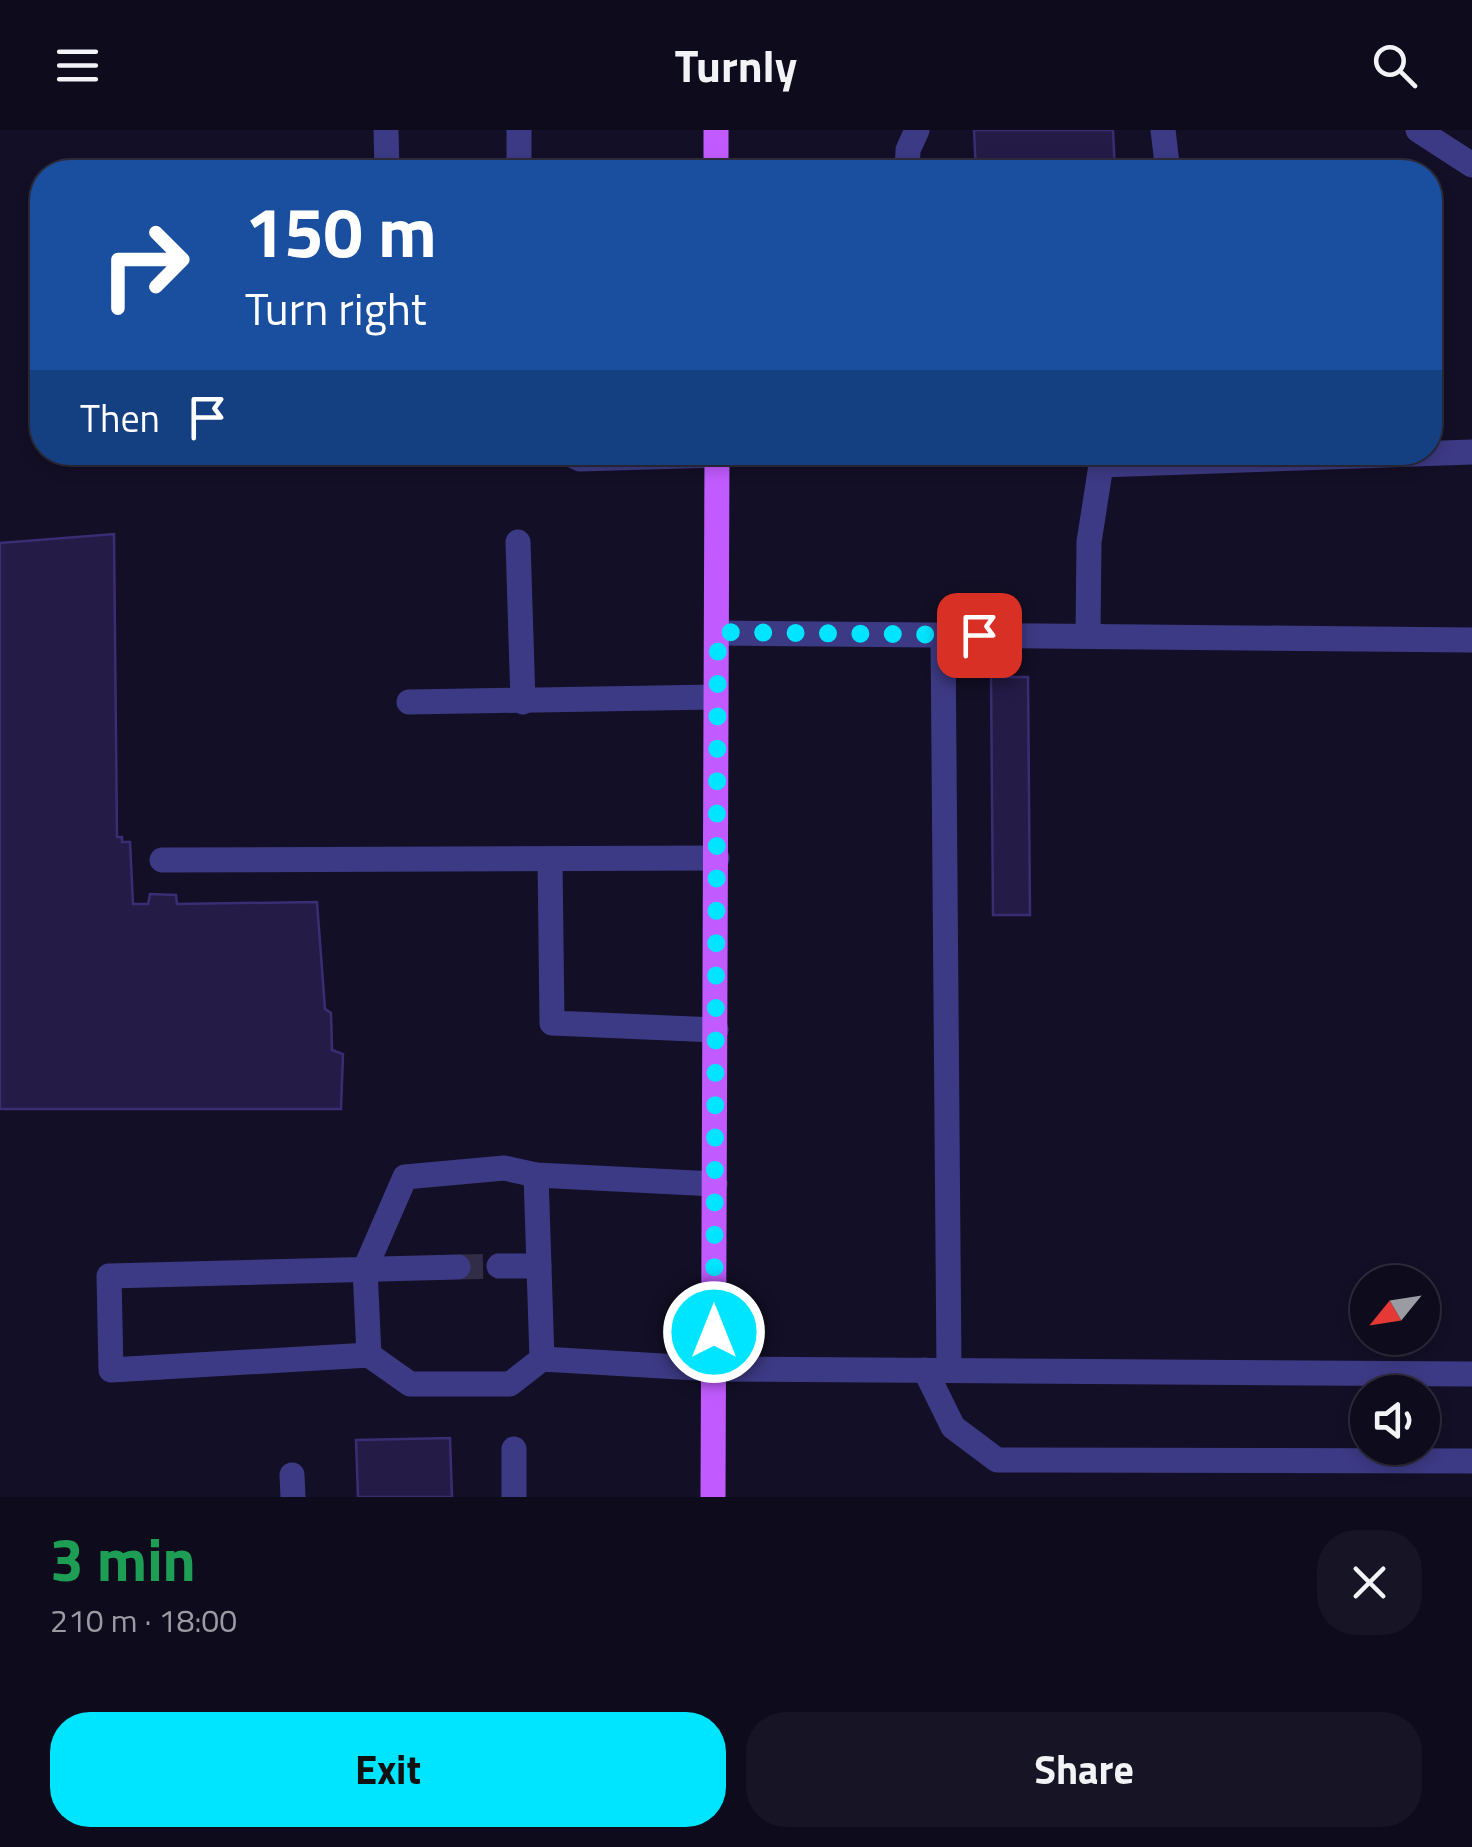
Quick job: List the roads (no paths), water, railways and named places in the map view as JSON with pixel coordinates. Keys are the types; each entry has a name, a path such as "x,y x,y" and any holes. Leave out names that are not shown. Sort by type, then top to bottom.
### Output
{"main road":[{"path":"717,160 719,134"},
{"path":"713,1497 717,465"}],"street":[{"path":"386,130 387,160"},
{"path":"518,130 519,160"},
{"path":"908,160 917,130"},
{"path":"1163,130 1167,160"},
{"path":"1418,130 1472,165"},
{"path":"1442,453 1472,452"},
{"path":"1088,636 1089,542 1100,465"},
{"path":"518,542 523,702"},
{"path":"718,632 1472,640"},
{"path":"943,634 937,1370 953,1427 998,1460 1472,1461"},
{"path":"409,702 716,698"},
{"path":"162,860 717,858"},
{"path":"550,859 552,1022 716,1030"},
{"path":"369,1355 365,1268 405,1177 504,1168 536,1175 715,1184"},
{"path":"536,1175 542,1359"},
{"path":"499,1266 540,1266"},
{"path":"458,1267 110,1276 111,1370 369,1355 410,1384 510,1384 542,1359 714,1369 1472,1374"},
{"path":"514,1448 514,1497"}],"tunnel":[{"path":"458,1267 499,1266"}]}
